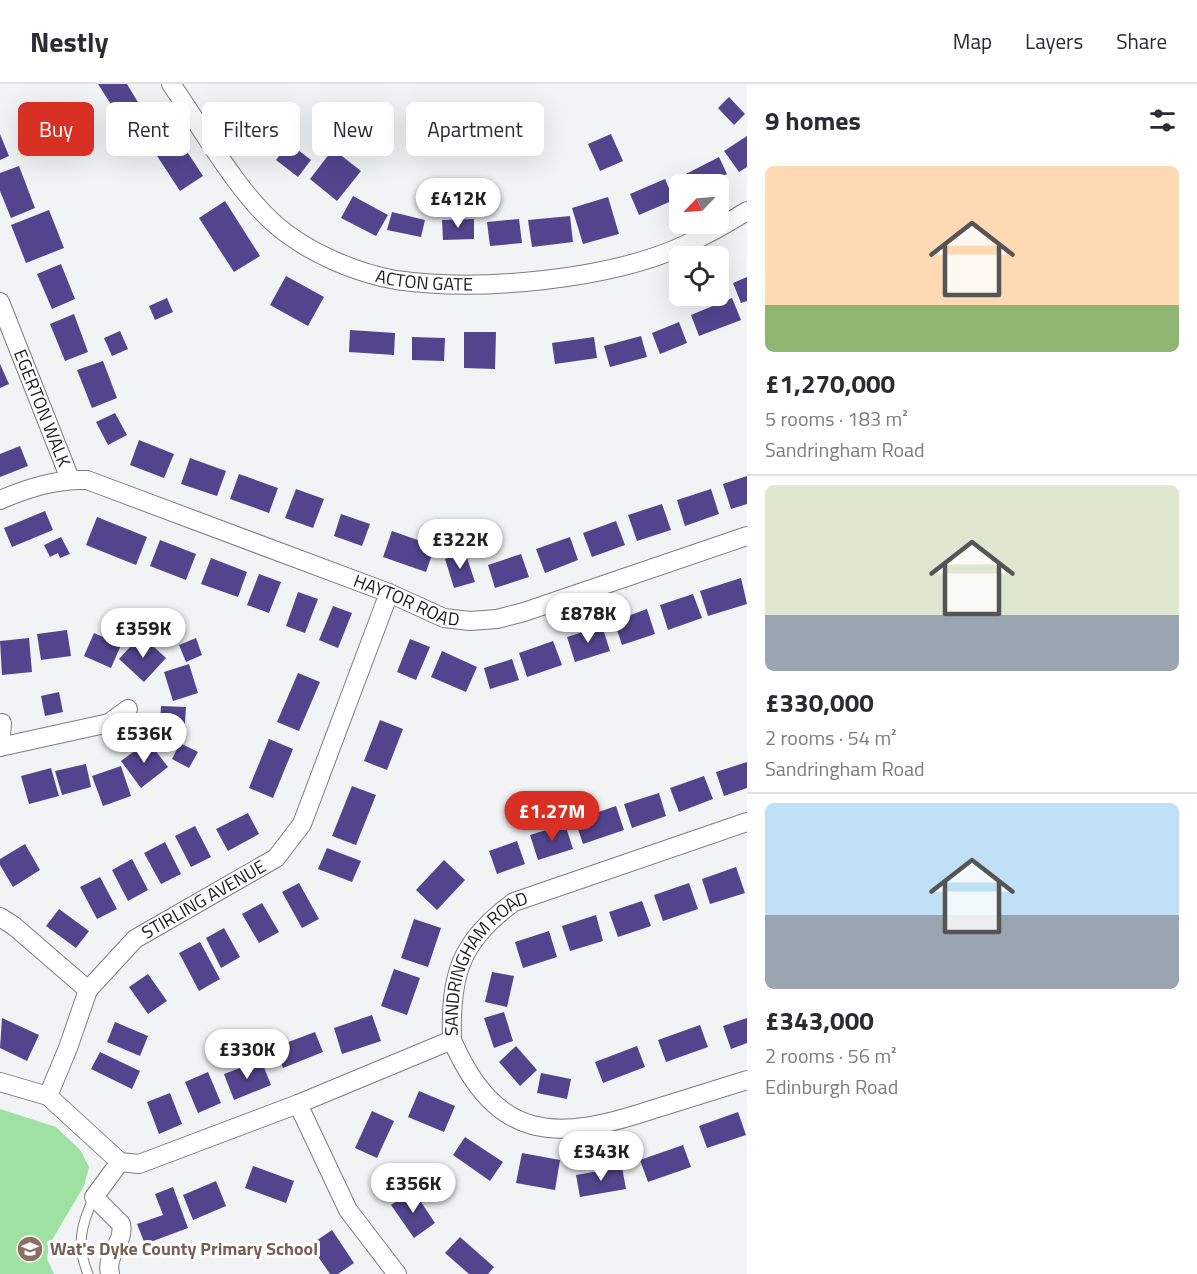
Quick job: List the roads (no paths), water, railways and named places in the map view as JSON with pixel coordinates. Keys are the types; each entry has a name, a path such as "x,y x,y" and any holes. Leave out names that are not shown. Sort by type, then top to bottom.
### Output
{"street":[{"name":"ACTON GATE","path":"171,84 253,202 277,226 303,244 363,272 396,279 452,284 508,283 569,276 625,264 686,245 747,211"},
{"name":"EGERTON WALK","path":"0,302 70,479"},
{"path":"0,500 47,484 70,479"},
{"name":"HAYTOR ROAD","path":"70,479 105,486 389,593 444,618 470,621 497,619 747,536"},
{"name":"STIRLING AVENUE","path":"48,1096 88,990 135,939 276,858 302,824 389,593"},
{"path":"2,723 0,747 128,709"},
{"name":"SANDRINGHAM ROAD","path":"120,1162 140,1164 298,1104 452,1040 450,1004 456,975 470,946 500,912 514,902 747,822"},
{"path":"0,917 14,926 88,990"},
{"path":"452,1040 462,1062 489,1098 526,1123 544,1129 591,1128 747,1080"},
{"path":"0,1082 48,1096 120,1162 94,1197 116,1217 123,1232 108,1261 110,1274"},
{"path":"298,1104 348,1210 397,1274"}],"lane":[{"path":"88,1274 81,1254 79,1238 83,1221 94,1197"}],"place":[{"name":"Wat's Dyke County Primary School","path":"30,1249"}]}
